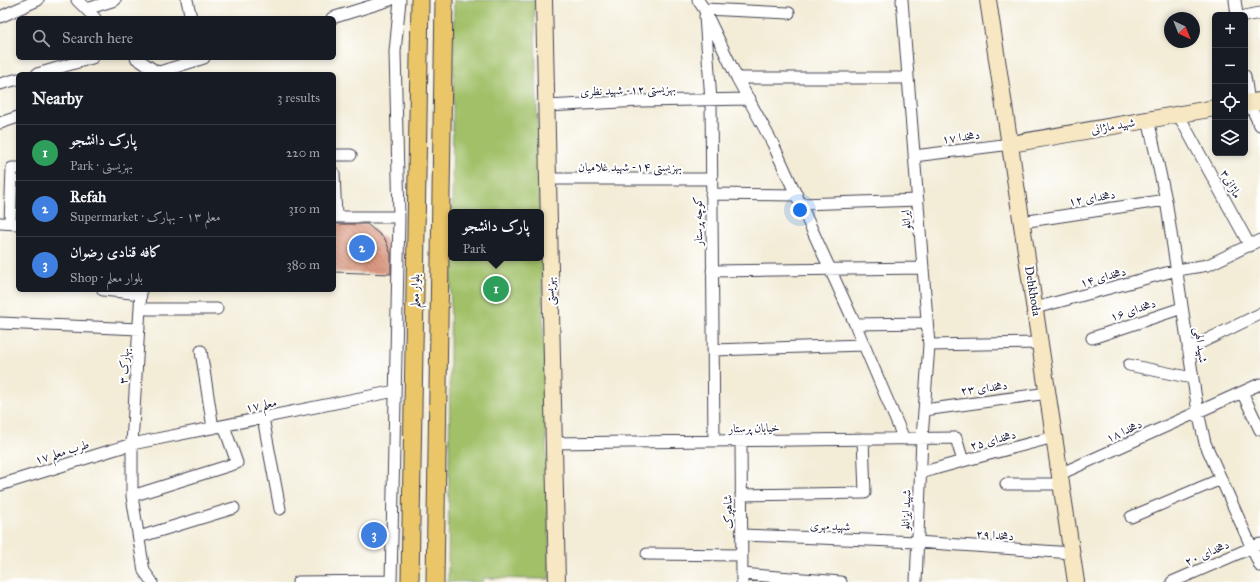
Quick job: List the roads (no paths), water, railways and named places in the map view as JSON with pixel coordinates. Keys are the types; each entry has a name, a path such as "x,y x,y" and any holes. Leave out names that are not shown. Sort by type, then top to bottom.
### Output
{"main road":[{"name":"بلوار معلم","path":"410,582 420,0"},
{"name":"بلوار معلم","path":"435,582 444,0"}],"street":[{"path":"0,17 38,0"},
{"path":"77,0 92,16"},
{"path":"87,9 115,0"},
{"path":"187,0 191,16"},
{"path":"336,17 390,0"},
{"path":"298,582 391,581 399,217 395,52 400,0"},
{"name":"بهزیستی","path":"544,0 557,582"},
{"name":"ایرانلو","path":"902,0 929,345 922,438"},
{"name":"Dehkhoda","path":"988,0 1011,144 1076,582"},
{"path":"1235,0 1237,12"},
{"path":"702,3 789,13"},
{"path":"702,3 737,78 750,99 799,199 855,324 904,439"},
{"name":"کوچه پرستار","path":"702,3 711,101 714,441"},
{"path":"1248,15 1260,13"},
{"path":"46,72 85,60"},
{"path":"139,60 156,72"},
{"path":"160,72 195,60"},
{"path":"737,78 908,78"},
{"path":"0,84 16,80"},
{"path":"1247,84 1251,102 1260,126"},
{"name":"بهزیستی ۱۲- شهید نظری","path":"547,106 640,101 711,101 750,99"},
{"name":"شهید ماژانی","path":"1011,144 1212,108"},
{"name":"ماژانی۳","path":"1178,114 1250,246"},
{"path":"0,123 16,118"},
{"name":"شهید الهی","path":"1148,119 1166,200 1192,378 1205,443 1221,479 1256,546 1260,566"},
{"name":"دهخدا ۱۷","path":"914,156 1011,144"},
{"path":"336,155 351,155"},
{"path":"10,224 15,168"},
{"name":"بهزیستی ۱۴- شهید غلامیان","path":"548,180 711,179"},
{"path":"711,194 799,199 918,200"},
{"name":"دهخدای ۱۲","path":"1022,222 1166,200"},
{"path":"336,217 399,217"},
{"name":"دهخدای ۱۴","path":"1035,308 1177,270 1208,265 1260,240"},
{"path":"712,271 830,268 923,268"},
{"name":"بهارک ۳","path":"141,292 132,444 132,496 144,571 152,582"},
{"name":"دهخدای ۱۶","path":"1092,338 1182,308"},
{"path":"140,309 217,310"},
{"path":"1188,349 1260,314"},
{"path":"0,323 139,329"},
{"path":"855,324 927,323"},
{"path":"929,345 1041,343"},
{"path":"713,350 863,345"},
{"path":"132,496 237,463 218,427 201,351"},
{"path":"1129,365 1192,378"},
{"name":"دهخدا ۱۸","path":"1061,479 1198,412 1260,384"},
{"name":"معلم ۱۷","path":"132,444 395,391"},
{"path":"1242,392 1260,430"},
{"name":"دهخدای ۲۳","path":"924,410 1048,393"},
{"path":"263,418 280,510"},
{"name":"دهخدای ۲۵","path":"956,438 963,461 1054,437"},
{"name":"شهید ایزانلو","path":"916,582 922,438"},
{"name":"خیابان پرستار","path":"553,444 956,438"},
{"path":"741,495 865,493 864,439"},
{"name":"شاهپرک","path":"741,441 742,578"},
{"name":"طرب معلم ۱۷","path":"0,485 132,444"},
{"path":"920,473 963,461"},
{"path":"1006,484 1061,479"},
{"path":"1131,517 1221,479"},
{"path":"139,537 234,508"},
{"name":"شهید مهری","path":"742,535 917,542"},
{"name":"دهخدا ۲۹","path":"917,542 1072,553"},
{"name":"دهخدای ۲۰","path":"1172,582 1256,546"},
{"path":"647,554 742,555"},
{"path":"742,578 841,582"}],"place":[{"name":"Refah","path":"362,248"},
{"name":"پارک دانشجو","path":"496,289"},
{"name":"کافه قنادی رضوان","path":"374,535"}]}
